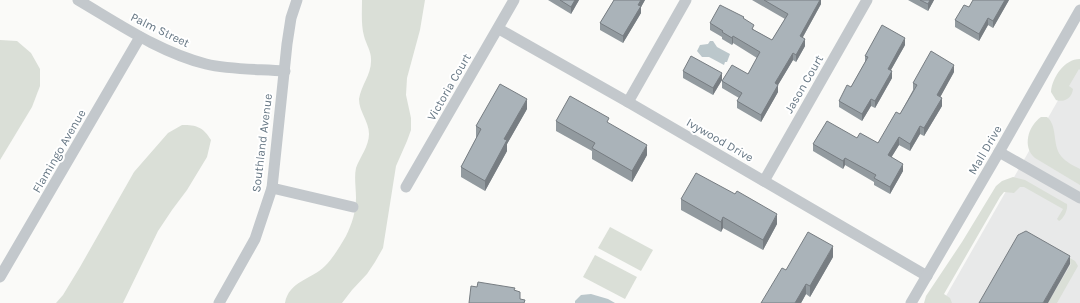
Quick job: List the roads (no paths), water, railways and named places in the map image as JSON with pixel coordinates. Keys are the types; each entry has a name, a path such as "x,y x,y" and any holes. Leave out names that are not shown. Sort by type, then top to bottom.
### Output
{"street":[{"name":"Palm Street","path":"78,0 165,50 207,64 232,68 284,70"},
{"name":"Southland Avenue","path":"219,303 255,238 272,188 284,70 291,18 297,0"},
{"name":"Victoria Court","path":"406,187 499,29 514,0"},
{"path":"628,102 686,0"},
{"name":"Jason Court","path":"764,181 867,0"},
{"name":"Mall Drive","path":"911,303 1080,10"},
{"name":"Ivywood Drive","path":"499,29 628,102 927,276"},
{"name":"Flamingo Avenue","path":"0,277 140,37"},
{"path":"999,152 1080,198"},
{"path":"272,188 353,207"}]}
